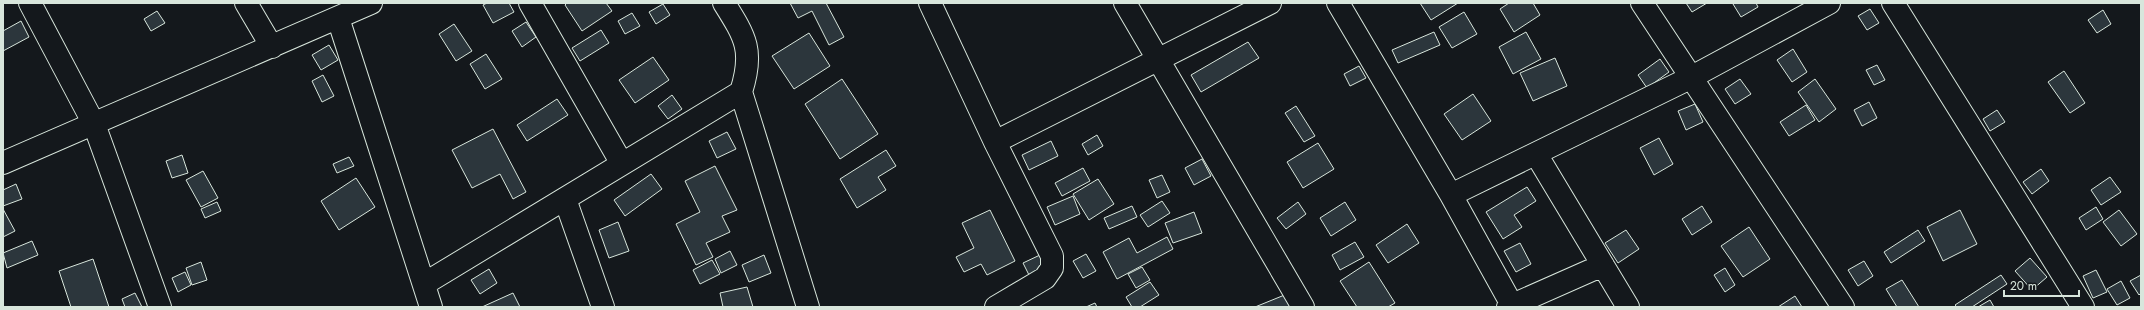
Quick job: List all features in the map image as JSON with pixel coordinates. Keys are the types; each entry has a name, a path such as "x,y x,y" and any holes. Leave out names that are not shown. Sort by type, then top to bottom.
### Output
{"street":[{"path":"30,3 94,124 160,307"},
{"path":"246,3 272,47"},
{"path":"3,163 371,3"},
{"path":"530,3 622,164"},
{"path":"724,3 744,37 748,56 748,71 741,92 808,307"},
{"path":"930,3 995,142 1052,256 1052,268 1045,278 996,307"},
{"path":"1125,3 1303,307"},
{"path":"995,142 1270,3"},
{"path":"1338,3 1451,195 1510,306 1603,265"},
{"path":"1642,3 1690,78 1843,307"},
{"path":"1451,195 1690,78 1829,3"},
{"path":"1893,3 2083,307"},
{"path":"338,18 431,307"},
{"path":"424,284 741,92"},
{"path":"1536,154 1628,307"},
{"path":"565,199 603,307"}],"building":[{"path":"487,3 509,3 514,12 493,23 483,5"},
{"path":"567,3 606,3 612,11 582,31 565,5"},
{"path":"790,3 826,3 844,37 829,45 812,11 798,18"},
{"path":"1420,3 1458,3 1431,20"},
{"path":"1509,3 1533,3 1540,15 1514,32 1500,9"},
{"path":"1686,3 1707,3 1692,12"},
{"path":"1756,3 1758,7 1741,17 1733,4"},
{"path":"663,4 670,15 656,24 649,12"},
{"path":"1870,9 1879,23 1867,30 1858,16"},
{"path":"2103,10 2111,24 2097,33 2088,20"},
{"path":"157,11 165,23 151,31 144,19"},
{"path":"1464,12 1477,34 1452,48 1439,27"},
{"path":"632,13 640,26 625,34 618,21"},
{"path":"21,21 29,37 3,51 3,31"},
{"path":"526,22 536,37 522,47 512,31"},
{"path":"454,24 472,51 456,61 439,34"},
{"path":"601,30 609,43 580,61 572,48"},
{"path":"1434,32 1440,45 1398,63 1392,50"},
{"path":"1526,32 1541,59 1513,74 1499,47"},
{"path":"809,33 830,66 794,89 772,56"},
{"path":"1248,42 1259,58 1201,92 1191,75"},
{"path":"329,45 338,60 321,70 312,55"},
{"path":"1793,49 1807,72 1792,82 1777,60"},
{"path":"486,54 502,79 485,89 470,64"},
{"path":"653,57 669,80 635,103 619,80"},
{"path":"1555,58 1567,86 1533,101 1520,73"},
{"path":"1660,59 1669,72 1647,88 1638,75"},
{"path":"1877,65 1885,80 1874,85 1866,70"},
{"path":"1359,66 1366,78 1350,86 1344,74"},
{"path":"2064,71 2085,103 2070,113 2048,82"},
{"path":"323,75 334,96 322,102 312,81"},
{"path":"842,79 878,134 840,159 805,104"},
{"path":"1740,79 1751,94 1735,104 1725,89"},
{"path":"1815,79 1836,109 1819,122 1798,92"},
{"path":"1473,94 1491,121 1462,140 1444,114"},
{"path":"672,95 682,109 668,119 658,106"},
{"path":"557,99 568,115 527,141 517,125"},
{"path":"1869,102 1877,118 1862,126 1854,110"},
{"path":"1695,104 1703,122 1686,130 1678,111"},
{"path":"1806,105 1815,120 1789,136 1780,122"},
{"path":"1296,106 1315,136 1304,142 1285,113"},
{"path":"1997,110 2005,122 1990,131 1983,119"},
{"path":"493,129 526,192 513,199 500,174 472,188 452,150"},
{"path":"727,132 736,149 717,158 709,141"},
{"path":"1097,135 1103,146 1088,155 1082,144"},
{"path":"1659,138 1673,164 1654,175 1640,148"},
{"path":"1051,141 1058,156 1029,170 1022,155"},
{"path":"1318,143 1334,169 1303,188 1287,162"},
{"path":"886,150 896,166 878,177 886,190 857,208 840,179"},
{"path":"182,155 188,173 172,178 166,161"},
{"path":"349,157 354,166 337,173 333,164"},
{"path":"1202,159 1211,176 1194,185 1185,168"},
{"path":"715,166 737,210 722,216 730,232 706,243 713,257 696,265 676,224 700,212 685,181"},
{"path":"1083,168 1090,181 1062,196 1055,183"},
{"path":"2041,169 2049,181 2032,194 2023,182"},
{"path":"203,171 218,198 201,207 186,180"},
{"path":"651,174 662,189 625,216 614,200"},
{"path":"1162,175 1170,192 1157,198 1149,180"},
{"path":"2110,177 2121,192 2101,205 2091,190"},
{"path":"356,178 375,207 339,230 321,201"},
{"path":"1098,179 1114,204 1089,220 1073,194"},
{"path":"16,184 22,199 3,206 3,190"},
{"path":"1527,187 1536,201 1514,215 1522,227 1503,239 1486,212"},
{"path":"1073,196 1080,214 1055,225 1047,207"},
{"path":"1162,201 1170,213 1148,227 1140,215"},
{"path":"217,202 221,211 205,218 201,209"},
{"path":"1298,202 1306,214 1286,229 1277,218"},
{"path":"1345,202 1356,220 1331,236 1320,218"},
{"path":"1132,206 1137,217 1109,229 1104,218"},
{"path":"1702,206 1712,222 1692,235 1682,219"},
{"path":"2096,207 2103,219 2086,230 2079,218"},
{"path":"3,209 15,231 3,237"},
{"path":"990,210 1015,261 987,275 981,264 964,272 956,257 974,248 962,223"},
{"path":"1960,210 1977,244 1943,261 1927,227"},
{"path":"2119,210 2137,234 2121,246 2103,222"},
{"path":"1194,212 1202,233 1173,243 1165,223"},
{"path":"618,222 629,251 609,258 599,230"},
{"path":"1407,224 1419,243 1388,263 1376,245"},
{"path":"1749,227 1770,259 1743,277 1721,246"},
{"path":"1626,230 1639,249 1618,263 1605,243"},
{"path":"1918,230 1925,241 1891,263 1884,252"},
{"path":"1167,237 1173,249 1117,279 1103,252 1129,238 1137,253"},
{"path":"32,241 38,255 7,268 3,253"},
{"path":"1355,242 1364,257 1340,270 1332,255"},
{"path":"1520,243 1531,264 1516,272 1504,251"},
{"path":"730,251 737,265 721,273 715,259"},
{"path":"1086,254 1096,271 1083,278 1073,261"},
{"path":"764,255 771,273 749,282 742,265"},
{"path":"1040,255 1047,269 1030,277 1023,263"},
{"path":"2030,258 2047,277 2032,290 2015,271"},
{"path":"93,259 109,307 71,307 59,271"},
{"path":"712,260 720,274 700,284 693,270"},
{"path":"1864,261 1873,276 1858,286 1848,270"},
{"path":"201,262 207,280 192,285 186,268"},
{"path":"1369,262 1395,303 1388,307 1357,307 1340,281"},
{"path":"1142,267 1150,280 1136,288 1128,274"},
{"path":"1725,268 1735,285 1725,292 1714,275"},
{"path":"489,269 497,283 480,294 471,280"},
{"path":"2096,270 2107,292 2093,298 2083,276"},
{"path":"185,272 191,285 178,292 172,278"},
{"path":"2001,275 2007,284 1972,307 1957,307 1955,305"},
{"path":"2141,275 2141,293 2139,295 2130,281"},
{"path":"1902,280 1919,307 1897,307 1886,289"},
{"path":"2121,281 2130,298 2117,305 2107,289"},
{"path":"1150,282 1159,295 1140,307 1132,307 1126,297"},
{"path":"747,287 753,307 723,307 720,293"},
{"path":"135,293 142,307 125,307 122,299"},
{"path":"513,293 520,307 482,307"},
{"path":"1287,294 1292,307 1255,307"},
{"path":"1795,296 1802,307 1778,307"},
{"path":"1990,300 1994,307 1978,307"},
{"path":"1095,303 1097,307 1086,307"}]}
